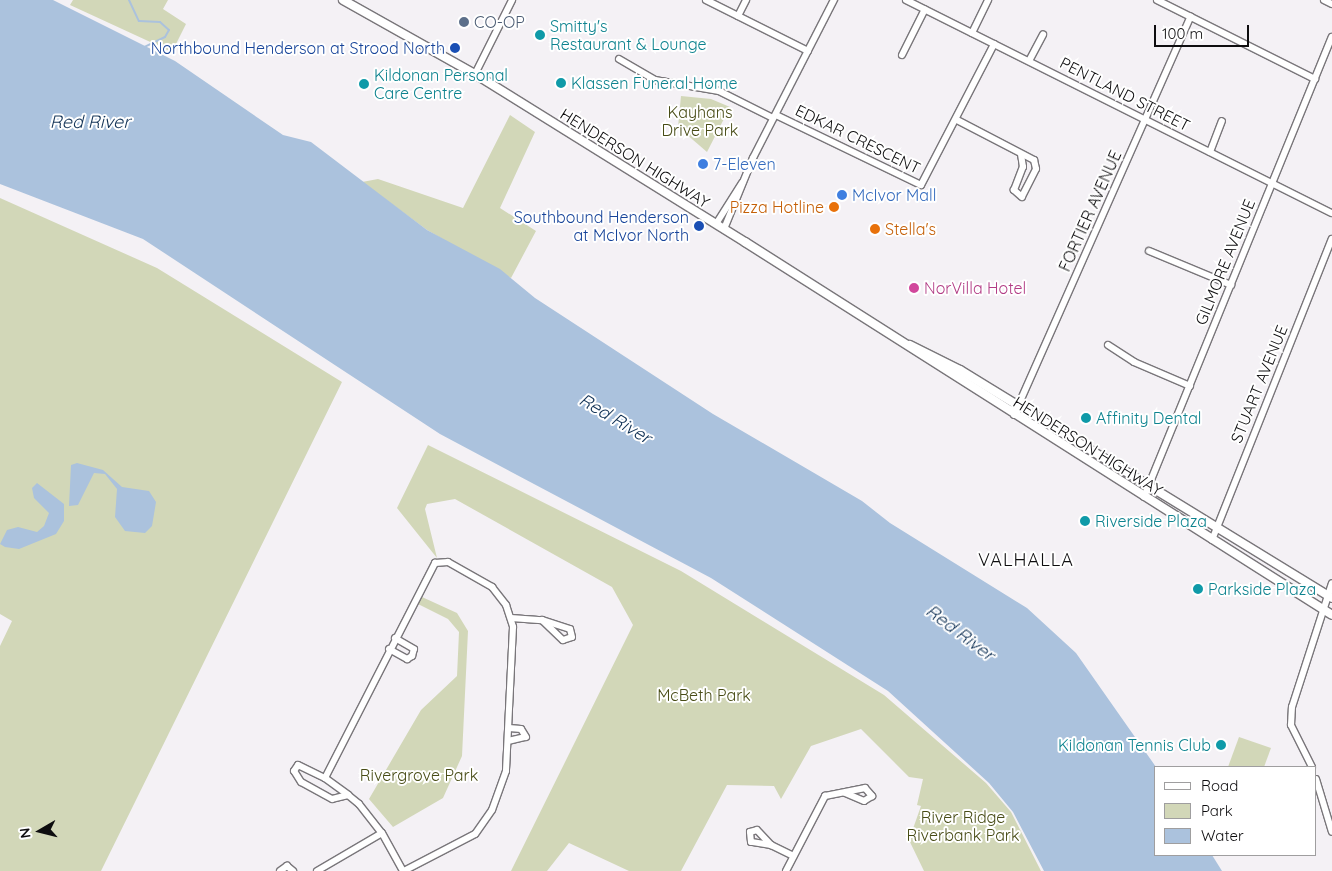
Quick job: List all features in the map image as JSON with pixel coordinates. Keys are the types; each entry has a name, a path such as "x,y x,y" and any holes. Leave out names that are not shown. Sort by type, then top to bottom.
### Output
{"main road":[{"name":"HENDERSON HIGHWAY","path":"343,0 475,74 908,344 1014,415 1329,613"},
{"name":"HENDERSON HIGHWAY","path":"908,344 1020,406 1330,597"}],"street":[{"path":"475,74 512,0"},
{"path":"706,0 808,51"},
{"path":"738,16 746,0"},
{"path":"724,229 742,183 834,0"},
{"name":"PENTLAND STREET","path":"906,0 1332,212"},
{"path":"972,33 988,0"},
{"path":"1157,0 1315,79"},
{"path":"1324,0 1332,4"},
{"path":"902,55 925,9"},
{"name":"FORTIER AVENUE","path":"1014,415 1020,406 1191,16"},
{"path":"1029,61 1042,35"},
{"name":"GILMORE AVENUE","path":"1144,497 1332,37"},
{"name":"EDKAR CRESCENT","path":"775,117 916,185 928,178 994,44"},
{"path":"619,59 656,80 719,91 775,117"},
{"path":"957,120 1034,160 1036,169 1022,197 1014,190 1023,168 1021,154"},
{"path":"1210,152 1222,122"},
{"path":"716,224 742,183"},
{"name":"STUART AVENUE","path":"1212,540 1332,239"},
{"path":"1149,251 1231,284"},
{"path":"1108,345 1134,362 1190,386"},
{"path":"325,778 389,649 440,561 492,587 511,618 509,728 506,771 483,826 460,844 404,871 382,833 348,795 325,778 298,765 294,771 301,782 332,799 348,795"},
{"path":"1312,766 1291,725 1292,707 1329,613 1332,583"},
{"path":"511,618 542,620"},
{"path":"389,649 407,659 412,656 414,649 395,638"},
{"path":"508,741 526,737 521,729 509,728"},
{"path":"1317,782 1332,832"},
{"path":"786,871 825,796 846,793"},
{"path":"318,871 382,833"},
{"path":"771,845 794,856"},
{"path":"280,871 287,866 293,871"}],"green space":[{"path":"73,0 168,0 163,9 186,24 172,52 70,5"},
{"name":"Kayhans Drive Park","path":"681,96 711,99 730,107 707,152 678,127"},
{"path":"510,115 535,132 500,208 536,231 511,278 427,230 362,182 378,179 463,208"},
{"path":"0,198 157,268 342,382 101,871 0,871 0,646 12,621 0,614"},
{"name":"McBeth Park","path":"428,445 681,571 884,695 986,783 1011,812 1041,871 924,871 909,840 921,806 917,805 923,779 909,777 861,729 811,746 781,799 774,786 727,785 681,871 629,871 569,843 547,871 511,871 633,625 612,587 455,499 427,504 425,509 437,558 397,508"},
{"name":"Rivergrove Park","path":"422,597 457,613 468,631 462,756 443,798 393,827 369,799 421,710 457,676 459,632 448,619 418,604"},
{"path":"1239,737 1271,748 1264,766 1228,766"}],"water":[{"name":"Red River","path":"0,0 53,0 175,61 283,135 311,142 427,230 500,269 535,298 713,414 862,501 890,523 1027,608 1076,653 1155,766 1154,856 1213,856 1222,871 1044,871 1013,812 989,783 888,691 711,578 440,434 143,239 0,184"},
{"path":"77,463 103,470 122,487 149,491 156,502 152,526 145,533 125,531 115,517 117,489 105,474 94,473 78,505 69,506 71,465"},
{"path":"37,483 64,504 64,521 56,534 19,549 5,547 0,544 7,530 18,527 37,532 44,526 49,513 34,498 32,488"}],"waterway":[{"path":"129,0 139,21 160,22 169,30 165,37 142,48"}],"place":[{"name":"CO-OP","path":"464,22"},
{"name":"Smitty's Restaurant & Lounge","path":"540,35"},
{"name":"Northbound Henderson at Strood North","path":"455,48"},
{"name":"Klassen Funeral Home","path":"561,83"},
{"name":"Kildonan Personal Care Centre","path":"364,84"},
{"name":"7-Eleven","path":"703,164"},
{"name":"McIvor Mall","path":"842,195"},
{"name":"Pizza Hotline","path":"834,207"},
{"name":"Southbound Henderson at McIvor North","path":"699,226"},
{"name":"Stella's","path":"875,229"},
{"name":"NorVilla Hotel","path":"914,288"},
{"name":"Affinity Dental","path":"1086,418"},
{"name":"Riverside Plaza","path":"1085,521"},
{"name":"Parkside Plaza","path":"1198,589"},
{"name":"Kildonan Tennis Club","path":"1221,745"}],"district":[{"name":"VALHALLA","path":"1026,560"}],"park label":[{"name":"River Ridge Riverbank Park","path":"963,826"}]}
